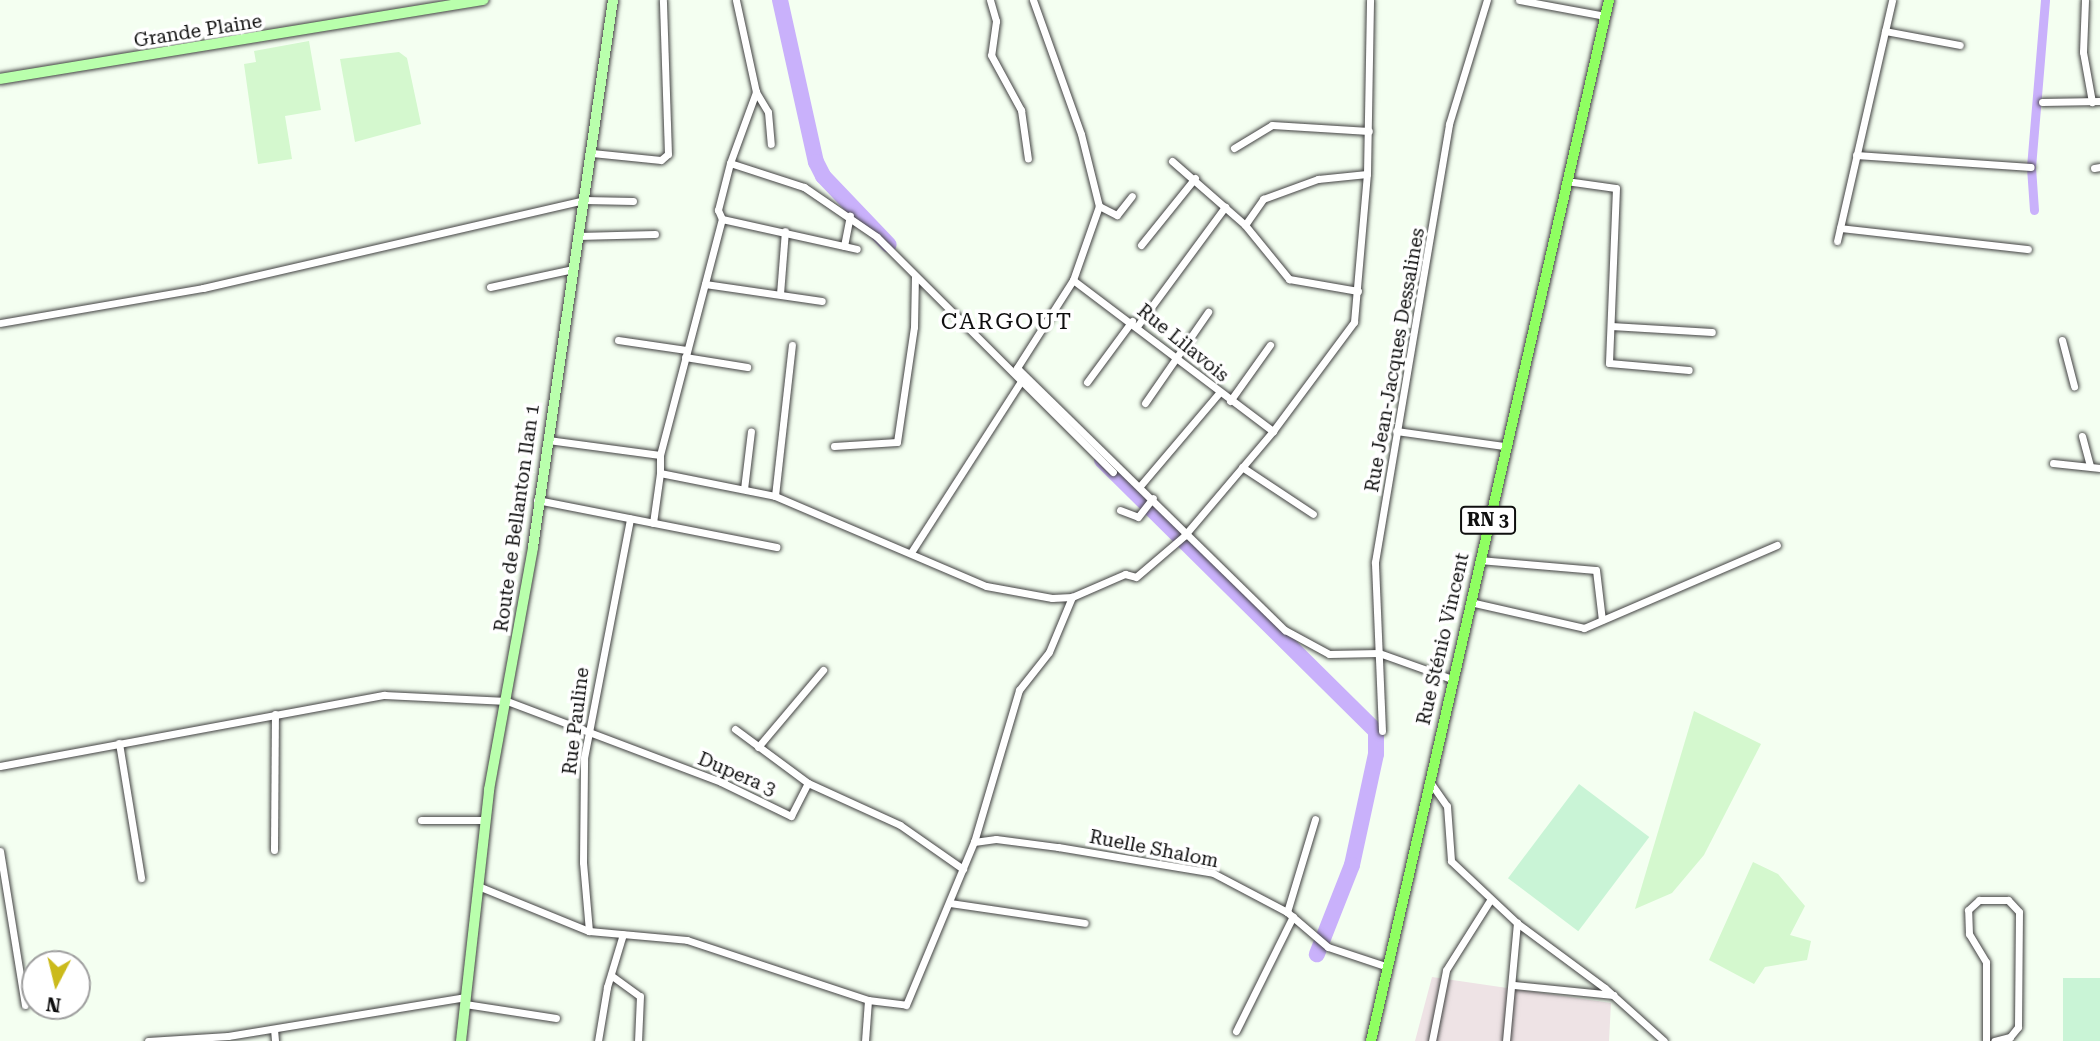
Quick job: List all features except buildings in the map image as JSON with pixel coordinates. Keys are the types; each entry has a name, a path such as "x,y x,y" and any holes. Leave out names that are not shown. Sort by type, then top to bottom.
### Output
{"main road":[{"name":"Rue Sténio Vincent","path":"1371,1041 1504,446 1609,0"}],"street":[{"name":"Grande Plaine","path":"0,79 484,0"},
{"name":"Route de Bellanton Ilan 1","path":"461,1041 485,820 507,701 548,440 613,0"},
{"path":"592,153 661,160 668,154 663,0"},
{"path":"736,0 756,92 768,112 771,144"},
{"path":"990,0 996,21 991,55 1021,110 1028,159"},
{"path":"1024,378 1017,368 1073,280 1099,206 1081,134 1033,0"},
{"path":"660,473 775,496 912,551 986,586 1052,598 1072,597 1125,574 1136,577 1184,536 1273,431 1347,335 1359,291 1369,131 1370,0"},
{"name":"Rue Jean-Jacques Dessalines","path":"1382,731 1376,562 1396,431 1436,223 1449,124 1487,0"},
{"path":"1519,0 1605,16"},
{"path":"1837,241 1892,0"},
{"path":"2042,102 2096,102 2083,52 2085,0"},
{"path":"1885,31 1960,46"},
{"path":"653,523 660,455 722,219 718,210 730,163 756,92"},
{"path":"1234,148 1272,125 1369,131"},
{"path":"1856,155 2031,167"},
{"path":"1172,162 1195,178 1245,225 1289,278 1359,291"},
{"path":"730,163 780,176 850,216 1140,486 1184,536 1285,630 1329,654 1379,653 1452,679"},
{"path":"1245,225 1263,199 1318,179 1367,174"},
{"path":"1141,245 1195,178"},
{"path":"1565,181 1616,188 1611,364 1689,370"},
{"path":"1099,206 1116,215 1132,196"},
{"path":"0,323 216,285 584,200 633,201"},
{"path":"1087,382 1225,207"},
{"path":"844,246 850,216"},
{"path":"722,219 857,249"},
{"path":"1840,229 2028,249"},
{"path":"780,293 785,231"},
{"path":"578,236 655,234"},
{"path":"490,287 573,269"},
{"path":"834,446 897,442 914,327 915,277"},
{"name":"Rue Lilavois","path":"1073,280 1135,323 1219,393 1273,431"},
{"path":"705,284 822,301"},
{"path":"1144,403 1208,312"},
{"path":"1611,326 1712,332"},
{"path":"618,340 747,367"},
{"path":"2062,340 2074,386"},
{"path":"775,496 792,345"},
{"path":"1230,401 1270,345"},
{"path":"912,551 1024,378"},
{"path":"1140,486 1219,393"},
{"path":"1043,396 1113,472"},
{"path":"744,489 751,431"},
{"path":"1396,431 1504,446"},
{"path":"2082,436 2090,467"},
{"path":"548,440 660,455"},
{"path":"2053,463 2100,468"},
{"path":"1242,467 1312,514"},
{"path":"537,500 776,547"},
{"path":"1120,510 1138,517 1151,501"},
{"name":"Rue Pauline","path":"589,931 582,824 589,730 630,519"},
{"path":"1469,602 1584,628 1777,545"},
{"path":"1479,560 1596,570 1602,620"},
{"path":"478,886 589,931 687,940 868,1000 906,1005 974,842 1019,690 1049,652 1072,597"},
{"path":"758,747 823,670"},
{"name":"Dupera 3","path":"0,766 384,695 507,701 721,782 791,816 808,783 900,825 963,869"},
{"path":"274,850 275,714"},
{"path":"735,729 808,783"},
{"path":"118,743 141,878"},
{"path":"1430,782 1447,806 1448,857 1490,900 1614,995 1664,1041"},
{"path":"1237,1031 1290,914 1315,819"},
{"path":"421,820 485,820"},
{"name":"Ruelle Shalom","path":"974,842 996,839 1058,847 1213,873 1290,914 1322,942 1388,967"},
{"path":"0,851 21,980"},
{"path":"1432,1041 1446,970 1490,900"},
{"path":"1986,1041 1986,962 1969,934 1969,910 1979,900 2008,901 2019,912 2018,1027 2010,1037 1994,1041"},
{"path":"950,903 1084,923"},
{"path":"1506,1041 1514,985 1517,923"},
{"path":"598,1041 623,934"},
{"path":"612,976 640,996 638,1041"},
{"path":"1514,985 1614,995"},
{"path":"148,1041 274,1029 466,1000 556,1018"},
{"path":"865,1041 868,1000"},
{"path":"274,1029 275,1041"}],"shaded area":[{"path":"1432,977 1611,1003 1609,1041 1415,1041"}],"green space":[{"path":"309,41 321,110 285,116 292,159 258,164 244,64 256,62 254,51"},
{"path":"399,52 407,58 421,124 355,142 340,59"},
{"path":"1694,711 1761,744 1704,855 1672,893 1635,909"},
{"path":"1579,784 1649,837 1578,931 1508,878"},
{"path":"1753,862 1778,874 1805,906 1790,935 1811,941 1807,960 1765,967 1754,984 1709,960"},
{"path":"2063,978 2100,978 2100,1041 2063,1041"}],"waterway":[{"path":"780,0 816,162 823,176 889,245"},
{"path":"2034,210 2031,167 2045,0"},
{"path":"1102,460 1376,731 1376,754 1352,865 1317,954"}],"district":[{"name":"CARGOUT","path":"1007,322"}]}
